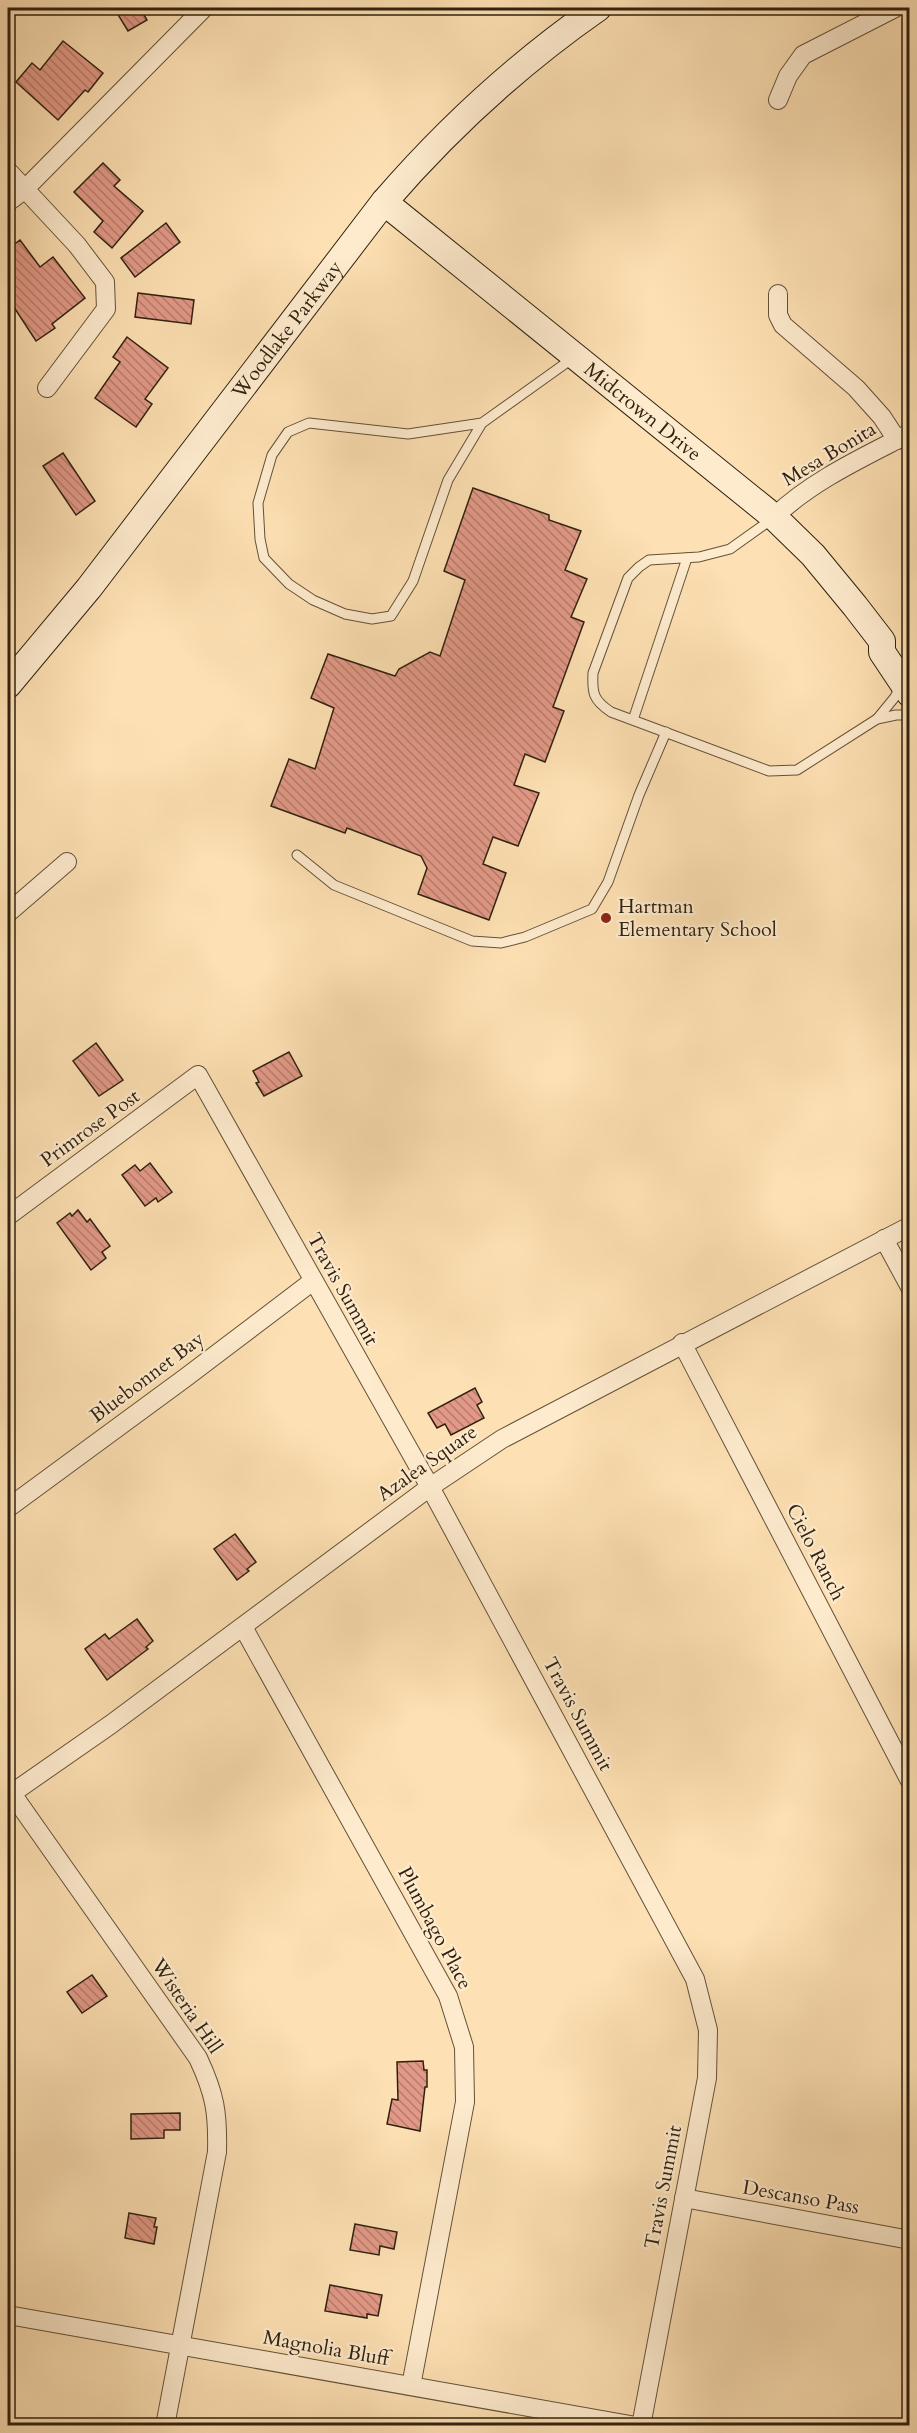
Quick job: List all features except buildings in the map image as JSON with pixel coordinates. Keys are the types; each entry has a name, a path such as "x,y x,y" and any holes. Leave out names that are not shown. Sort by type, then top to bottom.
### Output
{"street":[{"path":"176,8 188,22"},
{"path":"8,202 24,190 204,8"},
{"name":"Woodlake Parkway","path":"8,686 89,588 384,202 437,143 501,82 598,8"},
{"path":"778,100 788,76 803,55 895,8"},
{"path":"8,171 77,245 105,282 106,309 47,388"},
{"name":"Midcrown Drive","path":"384,202 774,517 813,555 882,640 890,642 907,679"},
{"path":"778,294 778,315 783,325 856,388 903,436"},
{"name":"Mesa Bonita","path":"774,517 795,497 821,480 903,436"},
{"path":"8,913 68,862"},
{"name":"Primrose Post","path":"8,1216 198,1076"},
{"name":"Travis Summit","path":"198,1076 429,1487 695,1979 708,2030 707,2078 641,2426"},
{"name":"Azalea Square","path":"9,1793 110,1725 429,1487 502,1439 909,1226"},
{"path":"884,1239 909,1287"},
{"name":"Bluebonnet Bay","path":"8,1508 313,1281"},
{"name":"Cielo Ranch","path":"682,1343 909,1781"},
{"name":"Plumbago Place","path":"243,1627 448,1996 464,2047 465,2102 411,2386"},
{"name":"Wisteria Hill","path":"9,1793 198,2058 211,2085 218,2115 218,2152 165,2426"},
{"name":"Descanso Pass","path":"684,2198 909,2240"},
{"name":"Magnolia Bluff","path":"8,2315 636,2426"}],"lane":[{"path":"482,423 408,434 309,423 288,432 272,455 258,503 260,539 264,558 288,584 314,600 345,614 372,619 391,616 413,581 448,480 482,423 575,357"},
{"path":"774,517 730,549 687,558 649,560 628,578 593,673 593,689 598,704 611,712 769,771 797,770 877,719 907,679"},
{"path":"633,720 687,558"},
{"path":"877,719 909,715"},
{"path":"297,855 334,885 472,941 501,943 525,937 592,909 608,882 639,795 666,732"}],"place":[{"name":"Hartman Elementary School","path":"606,918"}]}
